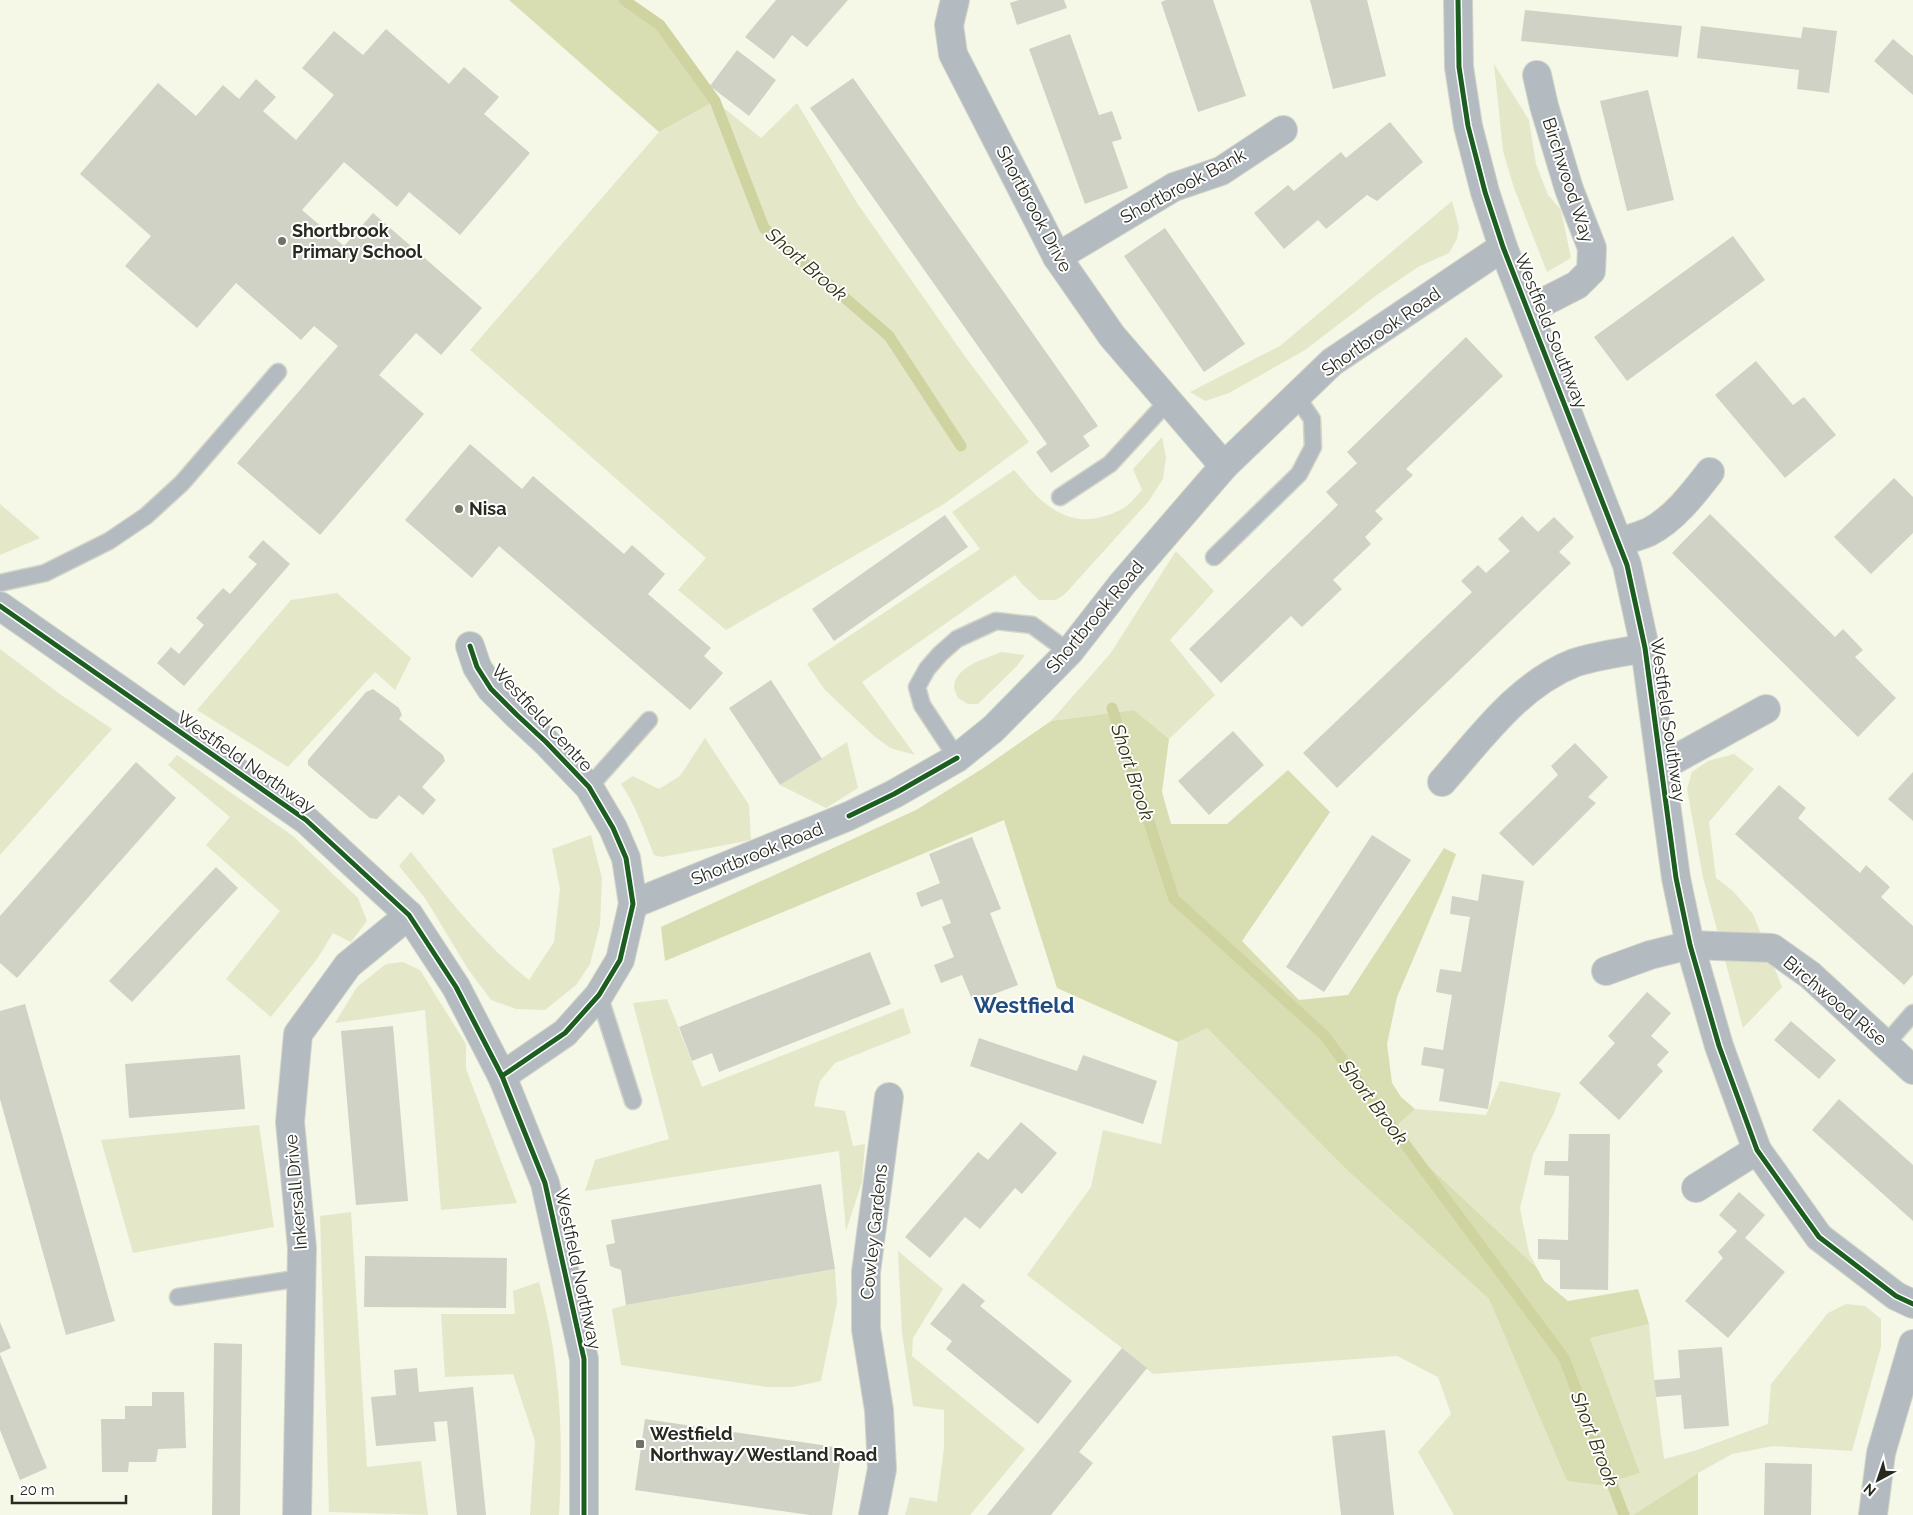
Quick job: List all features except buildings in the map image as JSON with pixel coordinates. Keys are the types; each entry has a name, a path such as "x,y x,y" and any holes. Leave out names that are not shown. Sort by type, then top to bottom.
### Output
{"street":[{"name":"Shortbrook Drive","path":"955,0 949,25 953,54 1057,257 1112,336 1224,466"},
{"name":"Westfield Southway","path":"1458,0 1459,67 1468,126 1485,192 1503,247 1620,542 1627,565 1646,648 1676,878 1690,945 1719,1046 1757,1150 1819,1237 1896,1296 1913,1304"},
{"name":"Birchwood Way","path":"1528,310 1577,285 1591,272 1592,248 1569,189 1544,106 1537,75"},
{"name":"Shortbrook Bank","path":"1057,257 1174,187 1222,170 1283,130"},
{"name":"Shortbrook Road","path":"633,904 849,816 894,794 957,758 993,729 1069,652 1123,582 1224,466 1332,362 1503,247"},
{"path":"1620,542 1650,532 1675,513 1710,472"},
{"name":"Westfield Northway","path":"0,606 306,820 409,915 456,986 502,1076 545,1183 584,1359 584,1515"},
{"name":"Westfield Centre","path":"470,646 477,667 492,689 589,787 613,828 626,858 633,904 620,960 600,995 564,1033 502,1076"},
{"path":"1442,782 1512,704 1544,679 1575,663 1646,648"},
{"path":"1661,766 1766,710"},
{"name":"Inkersall Drive","path":"297,1515 302,1248 290,1122 298,1034 348,965 409,915"},
{"name":"Birchwood Rise","path":"1606,971 1650,955 1690,945 1772,948 1810,975 1913,1070"},
{"name":"Cowley Gardens","path":"872,1515 882,1469 879,1410 866,1329 866,1272 889,1096"},
{"path":"1696,1188 1757,1150"},
{"path":"1873,1515 1881,1453 1913,1344"}],"lane":[{"path":"0,583 45,573 109,541 146,516 182,483 278,372"},
{"path":"1214,557 1299,474 1313,447 1312,419 1297,396"},
{"path":"1060,496 1110,464 1168,401"},
{"path":"957,758 922,705 917,687 927,669 940,654 957,639 996,621 1032,625 1069,652"},
{"path":"589,787 649,720"},
{"path":"600,995 633,1101"},
{"path":"1886,1044 1913,1014"},
{"path":"178,1297 301,1278"}],"green space":[{"path":"509,0 624,0 660,25 715,101 659,132"},
{"path":"1494,64 1529,120 1536,164 1548,195 1561,210 1571,258 1547,272 1514,188 1503,151"},
{"path":"715,101 761,138 797,103 857,203 964,355 1029,442 944,504 726,630 678,590 706,558 470,350 659,132"},
{"path":"1452,201 1459,227 1457,239 1449,253 1418,267 1377,295 1305,350 1229,393 1205,401 1190,392 1280,346"},
{"path":"1162,437 1166,457 1163,479 1148,502 1065,594 1056,600 1039,600 1015,575 862,682 915,755 890,748 874,736 825,690 807,664 980,549 952,512 1014,470 1033,492 1056,511 1074,518 1083,519 1093,519 1112,514 1128,505 1142,490 1133,469"},
{"path":"0,504 40,538 0,555"},
{"path":"1176,551 1214,591 1170,640 1215,695 1169,739 1134,710 1051,721 1110,654"},
{"path":"337,593 411,658 395,690 375,672 288,767 197,710 291,600"},
{"path":"0,649 61,695 112,729 0,855"},
{"path":"1001,652 1025,655 1017,666 978,704 968,704 958,698 954,687 960,674 972,664"},
{"path":"1134,710 1169,739 1162,792 1171,824 1227,824 1288,770 1330,812 1242,941 1299,1000 1348,995 1444,848 1456,854 1397,997 1387,1044 1392,1083 1401,1097 1415,1109 1391,1131 1537,1268 1544,1281 1568,1301 1638,1289 1649,1324 1590,1338 1640,1473 1600,1485 1567,1481 1489,1299 1347,1170 1207,1028 1178,1042 1057,988 1004,820 665,961 661,927 916,810 982,769 1051,721"},
{"path":"705,738 749,805 751,840 662,857 654,855 643,827 621,784 633,776 659,789 680,776"},
{"path":"847,742 858,788 826,808 780,785"},
{"path":"1734,754 1754,769 1709,822 1716,878 1732,890 1753,914 1782,987 1743,1028 1703,877 1687,789 1692,772 1708,761"},
{"path":"177,755 293,836 358,898 367,921 351,942 333,933 317,959 271,1017 226,979 280,911 206,845 230,817 168,765"},
{"path":"591,835 602,878 600,925 590,964 576,985 545,1010 516,1009 491,1000 468,969 425,898 399,866 411,852 481,936 529,980 554,942 560,889 552,849"},
{"path":"403,962 420,970 466,1044 466,1069 517,1203 441,1210 425,1010 335,1023 357,987 386,964"},
{"path":"667,999 702,1087 903,1008 911,1033 835,1063 820,1081 814,1106 845,1111 853,1146 865,1144 862,1182 846,1231 839,1151 585,1191 595,1160 669,1139 633,1003"},
{"path":"1207,1028 1347,1170 1489,1299 1567,1481 1640,1473 1590,1338 1649,1324 1664,1459 1694,1451 1768,1424 1771,1384 1828,1313 1846,1304 1865,1306 1881,1319 1881,1347 1852,1451 1773,1446 1732,1454 1698,1473 1633,1515 1454,1515 1418,1452 1451,1414 1438,1377 1397,1356 1153,1374 1027,1275 1091,1187 1103,1130 1161,1144 1178,1042"},
{"path":"1500,1081 1561,1093 1554,1113 1533,1155 1520,1208 1529,1253 1537,1268 1391,1131 1415,1109 1486,1115"},
{"path":"259,1125 274,1227 133,1253 101,1140"},
{"path":"351,1212 367,1467 421,1461 428,1515 329,1512 320,1216"},
{"path":"898,1251 943,1289 913,1338 912,1356 1025,1449 970,1515 905,1515 910,1497 937,1502 944,1448 944,1410 913,1406 902,1333"},
{"path":"835,1269 837,1303 821,1381 793,1387 767,1387 621,1365 612,1309"},
{"path":"539,1282 552,1340 559,1398 561,1456 559,1515 530,1515 535,1441 513,1374 445,1377 441,1314 515,1314 513,1291"},
{"path":"1698,1473 1698,1515 1633,1515"}],"waterway":[{"name":"Short Brook","path":"624,0 660,25 715,101 764,228 889,336 961,446"},
{"name":"Short Brook","path":"1112,708 1174,899 1324,1035 1564,1358 1624,1515"}],"cycle path":[{"path":"1458,0 1459,67 1468,126 1485,192 1503,247 1627,565 1645,648 1676,878 1690,945 1719,1046 1757,1150 1819,1237 1896,1296 1913,1304"},
{"path":"0,606 306,820 409,915 456,987 502,1076 545,1183 584,1359 584,1515"},
{"path":"470,646 477,667 491,689 589,787 613,828 626,858 633,904 620,960 599,995 565,1033 502,1076"},
{"path":"849,816 894,794 957,758"}],"place":[{"name":"Shortbrook Primary School","path":"282,241"},
{"name":"Nisa","path":"459,509"},
{"name":"Westfield Northway/Westland Road","path":"640,1444"}],"district":[{"name":"Westfield","path":"1024,1005"}]}
